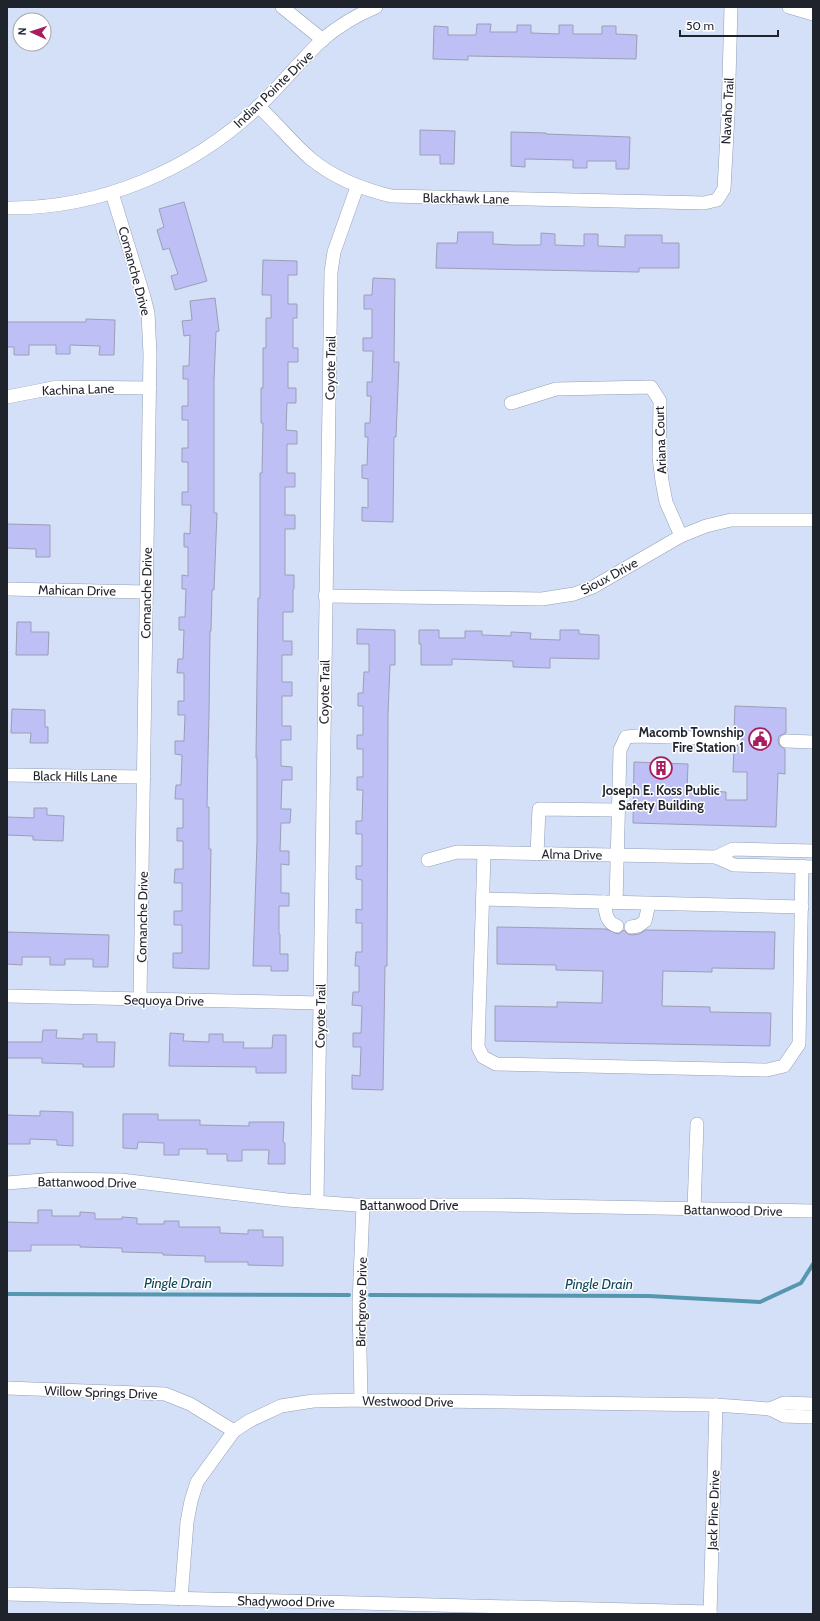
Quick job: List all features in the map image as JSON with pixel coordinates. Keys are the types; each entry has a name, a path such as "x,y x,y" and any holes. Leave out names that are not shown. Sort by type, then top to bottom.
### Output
{"street":[{"path":"282,7 323,40"},
{"name":"Indian Pointe Drive","path":"7,208 47,206 112,193 150,179 181,164 219,139 258,106 323,40 350,20 376,7"},
{"name":"Navaho Trail","path":"704,203 717,200 724,189 731,7"},
{"path":"789,7 813,14"},
{"name":"Blackhawk Lane","path":"258,106 274,120 309,158 335,176 357,186 391,196 704,203"},
{"name":"Coyote Trail","path":"317,1202 331,272 334,252 357,186"},
{"name":"Comanche Drive","path":"112,193 140,280 148,313 150,354 140,999"},
{"name":"Kachina Lane","path":"7,397 58,387 150,388"},
{"name":"Ariana Court","path":"511,404 556,389 651,387 660,401 659,457 666,502 681,536"},
{"name":"Sioux Drive","path":"325,596 542,599 559,597 593,587 681,536 706,526 731,520 813,520"},
{"name":"Mahican Drive","path":"7,589 146,592"},
{"path":"617,926 612,924 606,918 618,855 620,750 626,737 637,736 734,739"},
{"path":"786,741 813,742"},
{"name":"Black Hills Lane","path":"7,775 144,777"},
{"path":"537,854 539,809 618,810"},
{"name":"Alma Drive","path":"428,860 457,852 716,857 734,850 813,851"},
{"path":"484,853 478,1047 483,1058 496,1064 767,1070 784,1066 799,1044 803,867 795,850"},
{"name":"Alma Drive","path":"716,857 734,865 803,867"},
{"path":"483,900 802,908"},
{"path":"631,927 638,926 645,921 649,904"},
{"name":"Sequoya Drive","path":"7,996 320,1003"},
{"path":"694,1209 696,1124"},
{"name":"Battanwood Drive","path":"7,1183 55,1179 121,1180 287,1200 363,1205 813,1212"},
{"name":"Birchgrove Drive","path":"361,1400 359,1304 363,1205"},
{"name":"Willow Springs Drive","path":"7,1388 165,1394 190,1404 234,1431"},
{"name":"Westwood Drive","path":"181,1599 187,1522 191,1501 197,1482 234,1431 249,1421 281,1406 313,1401 361,1400 716,1405 770,1408 784,1403 813,1404"},
{"name":"Jack Pine Drive","path":"710,1613 716,1405"},
{"name":"Westwood Drive","path":"770,1408 784,1416 813,1417"},
{"name":"Shadywood Drive","path":"7,1594 710,1613"}],"building":[{"path":"477,24 491,24 490,32 517,32 517,25 531,25 531,33 559,34 559,25 573,25 573,34 602,34 602,26 616,26 616,34 637,35 636,59 468,56 468,60 433,59 434,26 448,27 448,35 476,35"},
{"path":"420,130 455,131 454,164 440,164 440,155 420,155"},
{"path":"511,132 630,137 629,169 616,169 616,161 587,161 587,168 573,168 573,160 525,159 525,167 511,166"},
{"path":"184,202 207,281 175,290 171,276 178,274 169,248 163,250 157,230 164,227 159,209"},
{"path":"458,232 493,232 493,244 513,245 541,245 541,233 555,234 555,245 584,246 584,234 598,234 598,246 625,247 625,235 662,235 662,243 679,243 679,268 639,268 639,272 436,268 437,243 457,243"},
{"path":"263,260 297,261 297,275 288,275 288,304 297,304 297,318 293,318 293,348 298,348 298,362 288,362 288,388 296,388 296,403 287,403 286,430 297,431 297,444 287,444 287,473 295,473 295,487 285,487 285,515 295,515 295,529 285,529 285,575 294,575 294,589 293,612 283,612 283,641 292,641 292,655 282,655 282,682 292,682 292,696 282,696 282,726 291,726 291,740 281,740 281,766 292,767 292,780 282,780 281,809 291,809 290,823 281,823 280,851 289,851 289,865 281,864 281,893 289,893 289,906 279,906 280,954 288,954 288,971 271,971 271,966 253,966 257,842 256,758 258,598 260,598 260,473 262,473 263,423 261,423 261,388 263,388 263,348 266,348 266,318 271,318 271,295 262,295"},
{"path":"373,278 395,279 394,362 399,362 396,437 394,437 393,522 362,521 362,507 368,508 368,479 362,478 362,465 367,465 368,437 365,437 365,423 370,423 371,396 367,396 367,382 372,382 373,351 363,351 363,338 372,338 372,309 364,309 364,295 372,295"},
{"path":"215,298 219,331 216,332 214,380 214,513 217,513 214,590 212,590 210,631 207,807 209,807 209,849 211,849 209,969 173,968 173,953 182,953 182,925 174,925 174,911 182,911 182,883 174,883 175,869 183,869 183,841 177,841 177,828 183,828 183,799 175,799 176,785 181,785 182,755 175,754 175,741 184,741 185,715 178,715 178,701 184,701 184,673 177,673 178,659 183,659 184,630 179,630 179,617 185,617 186,589 182,589 182,575 188,576 188,547 184,547 184,533 190,534 191,505 182,505 182,492 188,492 188,462 182,462 182,448 188,448 188,420 182,420 182,406 188,406 188,379 183,379 183,366 189,366 190,335 184,336 182,321 192,320 190,301"},
{"path":"86,319 115,320 114,355 99,355 100,346 70,345 70,354 56,354 56,345 29,345 29,355 14,355 14,347 7,347 7,322 86,322"},
{"path":"7,524 50,525 50,557 36,557 36,549 7,548"},
{"path":"17,622 31,622 31,632 49,632 48,655 16,655"},
{"path":"357,629 395,630 395,665 390,665 388,715 387,966 385,966 383,1090 352,1089 352,1075 360,1076 361,1047 353,1047 353,1033 361,1033 362,1006 352,1005 353,992 359,992 359,966 355,966 356,952 362,952 362,923 356,923 356,909 362,910 362,880 356,879 356,866 362,866 362,834 356,834 356,821 362,821 363,790 357,790 357,777 363,777 363,749 357,749 357,735 363,735 363,706 358,706 358,693 363,693 364,672 369,672 369,644 357,644"},
{"path":"419,630 439,630 439,638 465,638 465,631 482,631 482,635 511,636 511,632 531,633 530,639 560,640 560,630 579,630 579,634 599,635 599,659 550,658 550,668 513,667 513,661 452,659 452,665 421,665"},
{"name":"Joseph E. Koss Public Safety Building","path":"735,706 786,708 786,733 779,736 778,740 779,745 785,749 785,774 778,773 776,827 633,823 634,762 688,764 687,790 726,792 726,800 747,800 747,772 733,772 734,747 741,744 742,739 739,732 734,731"},
{"path":"12,709 45,710 45,727 48,727 48,743 30,743 31,733 11,733"},
{"path":"34,808 47,808 47,815 64,816 63,841 33,840 33,836 7,835 7,817 34,818"},
{"path":"497,927 606,929 618,934 624,930 628,934 632,935 639,934 646,930 775,932 774,969 712,968 712,972 663,971 662,1006 710,1007 710,1012 771,1013 770,1046 495,1041 495,1006 557,1007 557,1002 602,1003 603,971 556,970 556,965 497,964"},
{"path":"7,932 109,935 108,967 93,967 93,959 65,959 65,965 50,965 50,957 22,957 22,965 7,964"},
{"path":"43,1030 57,1030 56,1038 83,1039 83,1034 97,1034 97,1042 115,1042 114,1067 83,1067 83,1064 42,1063 42,1058 7,1058 7,1042 42,1042"},
{"path":"170,1033 184,1034 183,1041 209,1042 209,1034 223,1034 223,1042 244,1042 243,1048 272,1048 273,1035 286,1035 286,1073 256,1073 256,1067 169,1066"},
{"path":"40,1111 73,1112 73,1146 57,1145 57,1140 30,1139 30,1144 7,1144 7,1115 40,1116"},
{"path":"123,1114 158,1114 158,1120 200,1120 200,1125 249,1126 249,1122 284,1122 283,1142 285,1143 285,1164 268,1164 269,1150 242,1150 242,1161 227,1161 227,1154 207,1154 207,1149 179,1149 179,1155 164,1155 164,1143 138,1142 137,1149 123,1148"},
{"path":"38,1210 52,1210 52,1216 80,1216 80,1212 95,1213 95,1219 122,1219 122,1217 137,1218 137,1224 164,1224 164,1221 179,1221 179,1227 220,1227 220,1233 248,1234 248,1230 263,1230 263,1237 283,1237 283,1266 248,1265 248,1262 205,1262 205,1256 122,1252 122,1248 80,1247 80,1245 31,1245 31,1251 7,1251 7,1222 38,1223"}],"waterway":[{"name":"Pingle Drain","path":"370,1295 649,1296 760,1302 801,1283 813,1264"},
{"name":"Pingle Drain","path":"7,1294 349,1295"}],"place":[{"name":"Macomb Township Fire Station 1","path":"760,739"},
{"name":"Joseph E. Koss Public Safety Building","path":"661,768"}]}
